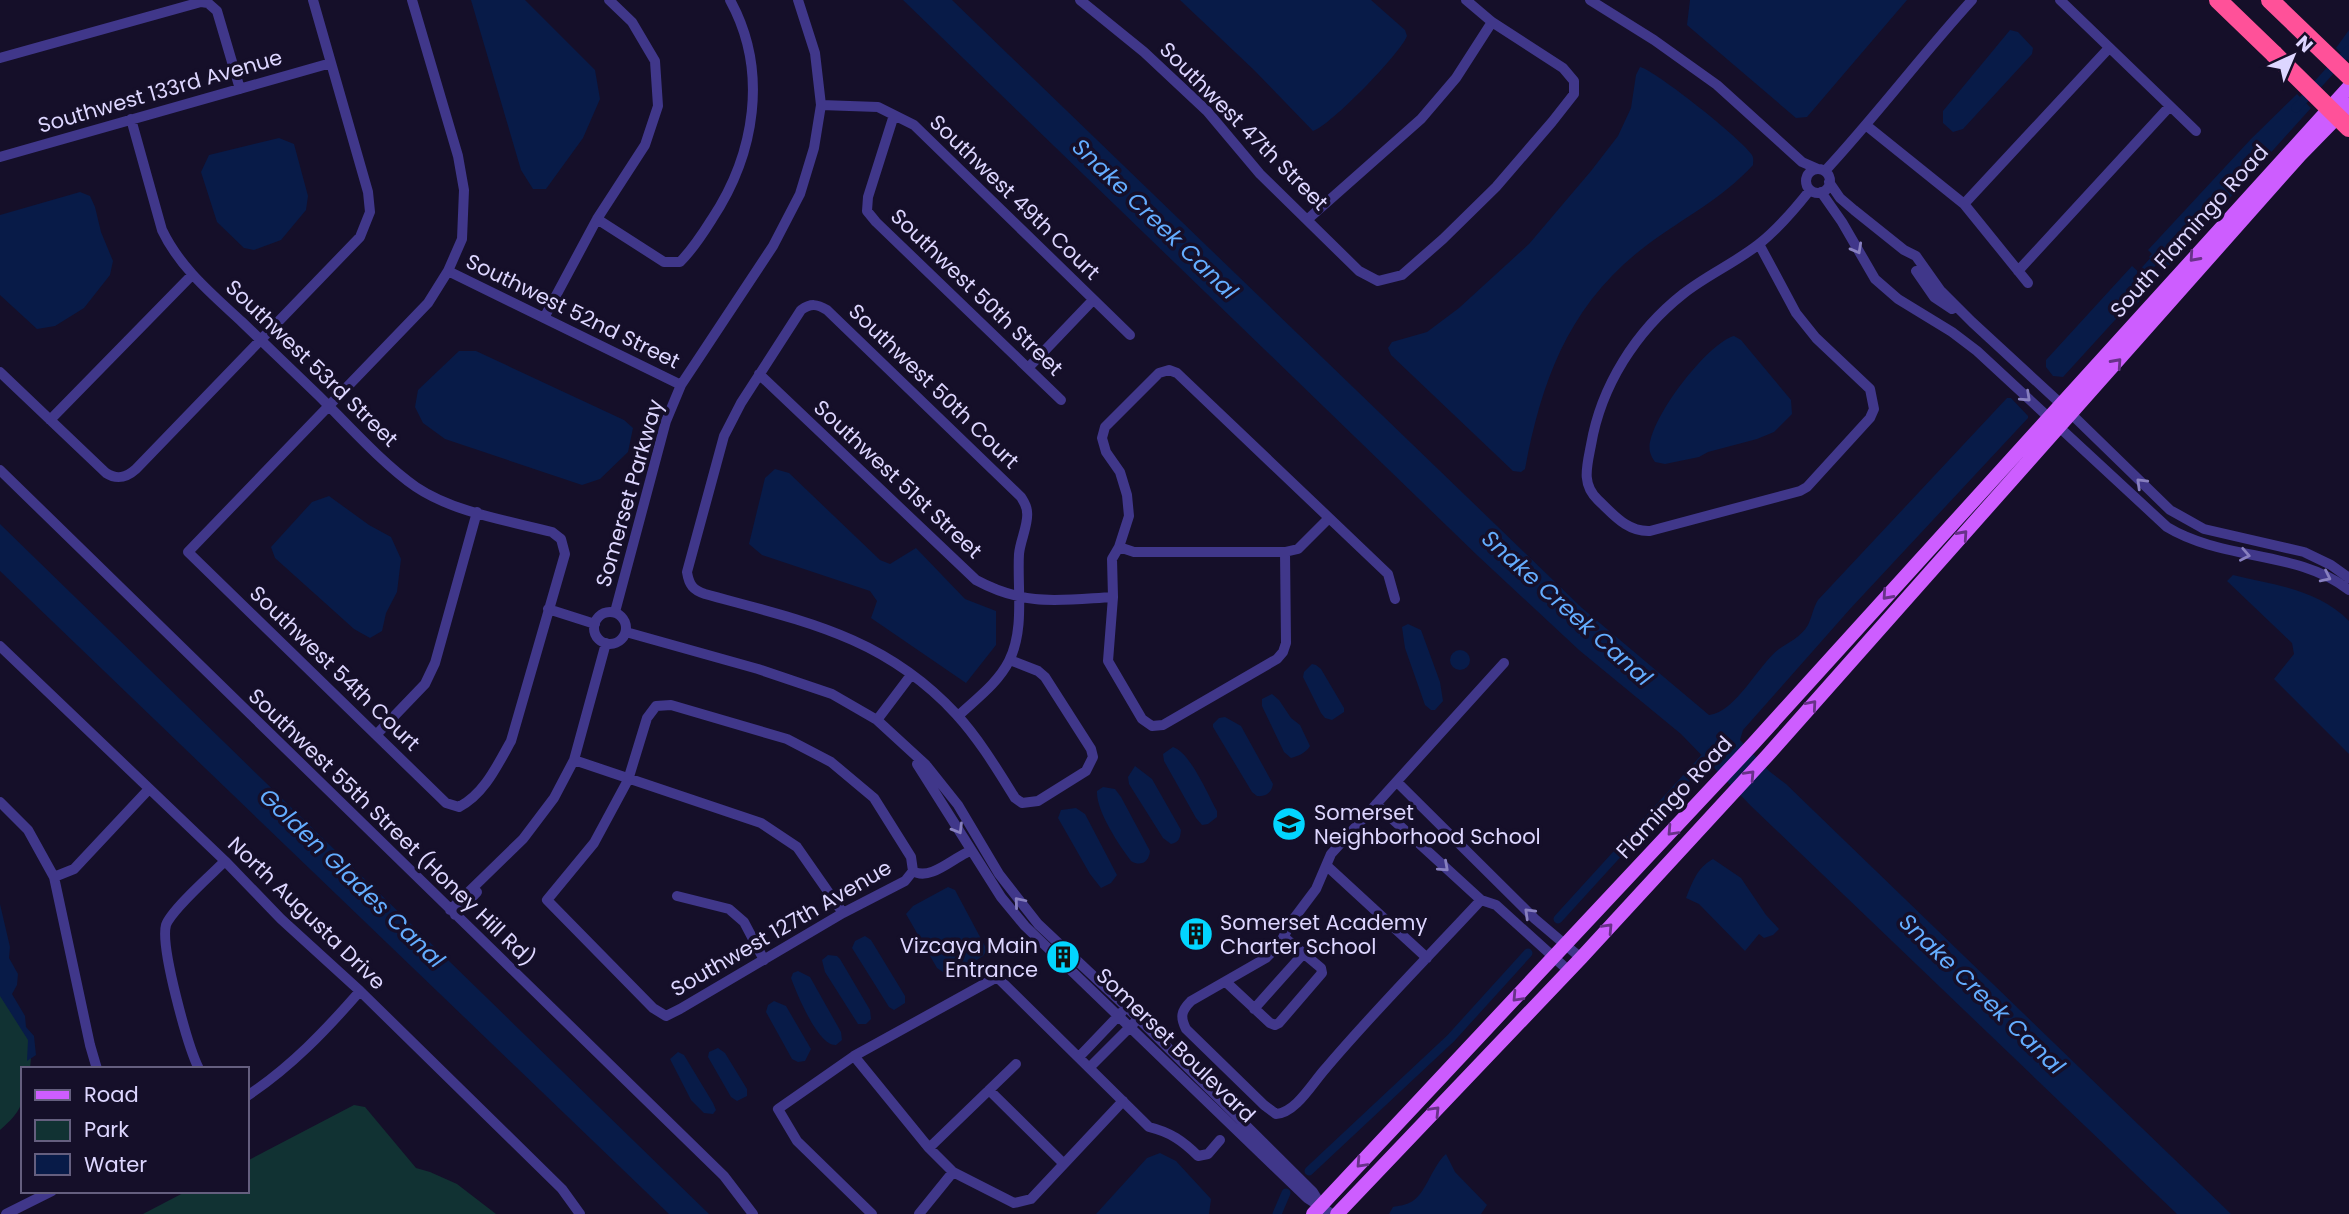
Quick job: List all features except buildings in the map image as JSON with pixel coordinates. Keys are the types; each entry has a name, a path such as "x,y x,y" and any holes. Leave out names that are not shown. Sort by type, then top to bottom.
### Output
{"highway":[{"path":"2218,0 2349,128"},
{"path":"2270,0 2349,76"}],"main road":[{"name":"South Flamingo Road","path":"2061,404 2349,87"},
{"name":"South Flamingo Road","path":"2072,414 2301,155 2349,105"},
{"name":"Flamingo Road","path":"1322,1211 1753,744 2061,404"},
{"name":"Flamingo Road","path":"1337,1214 1569,971 1767,756 2072,414"}],"street":[{"path":"0,372 106,473 120,478 136,469 359,237 370,212 369,192 313,0"},
{"path":"329,406 428,303 449,271 462,239 464,190 458,156 412,0"},
{"path":"544,318 597,219 645,145 658,106 655,61 632,22 609,0"},
{"path":"597,219 664,262 680,262 692,250 728,195 744,156 752,121 753,88 749,46 730,0"},
{"name":"Somerset Parkway","path":"615,612 666,421 681,385 773,246 800,194 814,148 821,105 815,53 798,0"},
{"name":"Southwest 47th Street","path":"1080,0 1144,52 1207,111 1261,174 1359,271 1378,281 1402,275 1443,239 1496,187 1574,94 1574,81 1563,68 1492,22"},
{"path":"1308,219 1421,119 1456,78 1492,22 1466,0"},
{"path":"1590,0 1654,40 1717,85 1786,148 1810,167 1824,174 1840,198 1904,250 1916,256 1940,290 1972,322 2072,414 2156,498 2183,519 2214,533 2304,552 2331,565 2349,578"},
{"path":"1812,188 1826,188 1824,174 1972,0"},
{"path":"2060,0 2196,131"},
{"path":"0,58 195,2 208,4 217,10 240,89"},
{"path":"1964,204 2109,48"},
{"name":"Southwest 133rd Avenue","path":"0,156 331,63"},
{"name":"Southwest 49th Court","path":"821,105 878,107 914,125 1130,334"},
{"path":"2018,271 2170,106"},
{"name":"Southwest 50th Street","path":"894,115 867,197 867,211 1061,400"},
{"name":"Southwest 53rd Street","path":"131,119 162,230 192,275 416,487 439,499 477,512 552,532 561,539 565,554 548,609"},
{"path":"1867,126 1964,204 2028,283"},
{"path":"1786,148 1812,188 1842,222 1875,279 1898,299 1952,332 1977,351 2154,516 2180,535 2222,550 2300,567 2325,576 2349,590"},
{"path":"1812,188 1809,173 1824,174"},
{"path":"1759,244 1796,313 1840,362 1863,380 1874,399 1874,409 1870,418 1800,491 1650,531 1637,531 1626,526 1594,496 1586,476 1594,430 1609,385 1628,352 1650,323 1683,293 1759,244 1812,188"},
{"path":"1904,250 1906,259 1934,297 1972,322"},
{"name":"Southwest 52nd Street","path":"449,271 681,385"},
{"path":"50,420 192,275"},
{"path":"1028,368 1093,300"},
{"name":"Southwest 50th Court","path":"759,374 801,310 809,304 819,305 827,310 1021,497 1027,519 1021,536 1019,556 1020,598"},
{"path":"1285,552 1286,643 1283,652 1277,659 1163,725 1152,726 1142,719 1108,661 1113,597 1112,559 1129,516 1127,495 1120,472 1107,452 1102,438 1105,427 1159,373 1169,370 1177,373 1388,574 1395,599"},
{"path":"759,374 724,436 687,572 696,591 817,625 871,647 911,675 958,716 1015,798 1022,803 1038,801 1086,771 1093,757 1091,749 1045,677 1038,671 1010,660"},
{"name":"Southwest 51st Street","path":"759,374 976,580 994,590 1039,601 1113,597"},
{"name":"Southwest 54th Court","path":"329,406 188,552 446,803 459,807 473,799 496,770 511,741 548,609"},
{"name":"Southwest 55th Street (Honey Hill Rd)","path":"0,470 724,1176 754,1214"},
{"path":"376,734 425,684 477,512"},
{"path":"1119,547 1134,552 1285,552 1298,549 1329,518"},
{"path":"2300,567 2304,552"},
{"path":"958,716 997,680 1010,660 1017,633 1020,598"},
{"path":"548,609 595,624"},
{"path":"615,612 623,618 626,632 621,640 607,643 598,638 595,624 605,613 615,612"},
{"name":"Somerset Boulevard","path":"626,632 758,669 832,694 877,720 926,765 958,805 1015,897 1122,1012 1130,1027 1322,1211"},
{"path":"452,912 486,873 496,867 523,839 554,797 574,760 607,643"},
{"name":"North Augusta Drive","path":"0,646 225,861 281,919 360,991 562,1189 580,1214"},
{"path":"1481,900 1283,1114 1276,1114 1186,1029 1181,1019 1183,1009 1191,1001 1266,958 1279,945 1316,889 1331,854 1504,663"},
{"path":"877,720 911,675"},
{"path":"628,780 648,718 656,706 671,705 787,739 831,762 874,798 911,856 913,870 918,874 926,875 966,853"},
{"path":"574,760 761,823 797,847 843,913"},
{"name":"Southwest 127th Avenue","path":"628,780 594,843 547,901 653,1007 666,1016 843,913 905,881 913,870"},
{"path":"1397,782 1565,946 1581,958"},
{"path":"54,877 74,869 149,789"},
{"path":"0,802 28,830 54,877 96,1067"},
{"path":"1376,804 1481,900 1496,905 1569,971"},
{"path":"198,1067 190,1049 175,991 166,925 174,913 225,861"},
{"path":"1327,866 1427,958"},
{"path":"677,896 729,909 744,922 764,960"},
{"path":"1226,982 1275,1025 1321,976 1321,968 1284,937"},
{"path":"1254,1009 1304,953"},
{"path":"872,1214 797,1141 778,1109 854,1056 998,977 1149,1127 1168,1132 1184,1142 1198,1156 1208,1154 1220,1140"},
{"path":"248,1095 284,1070 320,1037 360,991"},
{"path":"1079,1057 1122,1012"},
{"name":"Somerset Boulevard","path":"1122,1012 1138,1018 1313,1192 1322,1211"},
{"path":"1090,1068 1138,1018"},
{"path":"854,1056 929,1148 953,1172 1014,1203 1024,1203 1031,1199 1123,1101"},
{"path":"929,1148 1016,1065"},
{"path":"989,1090 1064,1164"},
{"path":"919,1214 953,1172"},
{"path":"6,1214 48,1193"}],"green space":[{"path":"0,929 8,989 32,1044 30,1067 21,1067 19,1109 0,1130"},
{"path":"354,1105 365,1107 416,1168 457,1184 496,1214 143,1214 183,1193 248,1193 248,1160"}],"water":[{"path":"471,0 525,0 595,70 600,99 583,138 546,189 533,189 521,170"},
{"name":"Snake Creek Canal","path":"903,0 952,0 1582,608 1709,715 1728,706 1771,656 1802,633 1818,600 2007,398 2011,398 2028,418 1850,609 1743,730 1740,740 1769,771 1786,784 2231,1214 2177,1214 1751,806 1681,734 1579,650 1478,556"},
{"path":"1180,0 1371,0 1405,30 1407,36 1392,58 1364,88 1334,117 1313,131"},
{"path":"1690,0 1907,0 1807,117 1796,118 1687,25"},
{"path":"2010,30 2018,32 2033,48 2032,54 1963,129 1953,132 1943,123 1943,111"},
{"path":"2349,30 2349,61 2336,48"},
{"path":"1640,67 1680,92 1746,147 1752,155 1753,165 1715,198 1647,245 1598,292 1579,317 1551,373 1540,404 1525,469 1521,472 1513,471 1391,355 1388,348 1392,342 1427,332 1459,308 1529,244 1618,136 1631,108 1636,75"},
{"path":"2297,94 2311,108 2164,271 2149,257 2152,254 2148,250 2251,139"},
{"path":"279,138 294,144 308,196 306,210 281,240 254,250 244,248 217,222 201,172 209,155"},
{"path":"80,192 90,196 95,207 101,232 113,261 110,275 84,308 55,326 37,329 0,295 0,215"},
{"path":"2132,266 2153,285 2135,306 2115,320 2063,377 2053,376 2046,367 2046,360"},
{"path":"1734,336 1741,340 1791,400 1792,414 1774,432 1757,439 1708,452 1699,457 1665,464 1655,462 1650,452 1651,440 1667,405 1709,353"},
{"path":"459,351 476,351 624,420 633,428 628,452 600,479 582,485 445,439 423,423 415,407 418,390"},
{"path":"775,469 789,473 880,560 890,564 916,548 965,599 996,611 996,645 966,683 871,618 877,601 870,591 762,555 749,544 765,478"},
{"path":"329,496 369,525 391,537 401,559 397,592 386,613 382,631 370,638 354,629 275,558 271,547 312,502"},
{"name":"Golden Glades Canal","path":"0,524 709,1214 669,1214 0,571"},
{"path":"2233,575 2309,595 2337,610 2349,621 2349,754 2274,679 2294,654 2292,643 2227,581"},
{"path":"1408,624 1421,630 1440,682 1443,701 1435,710 1425,705 1405,648 1402,627"},
{"path":"1460,650 1467,653 1470,660 1467,667 1460,670 1453,667 1450,660 1453,653"},
{"path":"1312,664 1321,669 1344,708 1344,712 1332,720 1321,713 1303,677"},
{"path":"1272,694 1300,725 1310,746 1291,758 1284,752 1262,706 1262,699"},
{"path":"1225,717 1241,726 1273,784 1266,795 1257,796 1252,792 1213,727 1219,718"},
{"path":"1173,747 1192,765 1217,811 1217,817 1208,824 1202,825 1196,818 1164,761 1163,754"},
{"path":"1135,766 1152,779 1181,830 1180,838 1176,842 1171,844 1163,838 1129,784 1128,777"},
{"path":"1103,787 1115,789 1121,797 1150,851 1144,862 1138,864 1131,861 1109,828 1098,799 1097,791"},
{"path":"1076,808 1085,814 1117,875 1111,883 1101,888 1058,818 1061,810"},
{"path":"1713,859 1741,878 1779,929 1764,938 1759,934 1745,951 1699,904 1686,898 1699,871"},
{"path":"948,887 955,890 987,950 983,956 950,977 937,968 906,914 913,906"},
{"path":"0,904 10,947 9,958 18,974 17,985 12,994 25,1016 26,1027 34,1036 36,1055 27,1061 28,1040 0,996"},
{"path":"865,936 871,940 905,996 905,1003 894,1010 889,1007 852,948 855,941"},
{"path":"828,955 840,959 870,1010 871,1019 866,1024 858,1024 825,972 822,960"},
{"path":"798,971 810,977 841,1032 842,1040 836,1045 822,1037 803,1006 791,978 793,973"},
{"path":"774,1001 786,1006 811,1049 805,1061 792,1059 766,1012 768,1005"},
{"path":"718,1048 725,1053 747,1089 747,1096 737,1101 731,1097 708,1057 709,1052"},
{"path":"678,1052 684,1055 713,1103 716,1110 713,1114 704,1113 691,1100 670,1059"},
{"path":"1160,1153 1176,1161 1211,1199 1209,1214 1096,1214 1147,1158"},
{"path":"1446,1154 1455,1172 1487,1205 1481,1214 1389,1214 1393,1207 1409,1203 1420,1194"}],"waterway":[{"path":"2296,108 2349,50"},
{"path":"2134,283 2160,254"},
{"path":"1558,919 1712,750"},
{"path":"1309,1171 1451,1038 1528,953"},
{"path":"1277,1214 1286,1193"}],"place":[{"name":"Somerset Neighborhood School","path":"1289,824"},
{"name":"Somerset Academy Charter School","path":"1196,934"},
{"name":"Vizcaya Main Entrance","path":"1063,957"}]}
